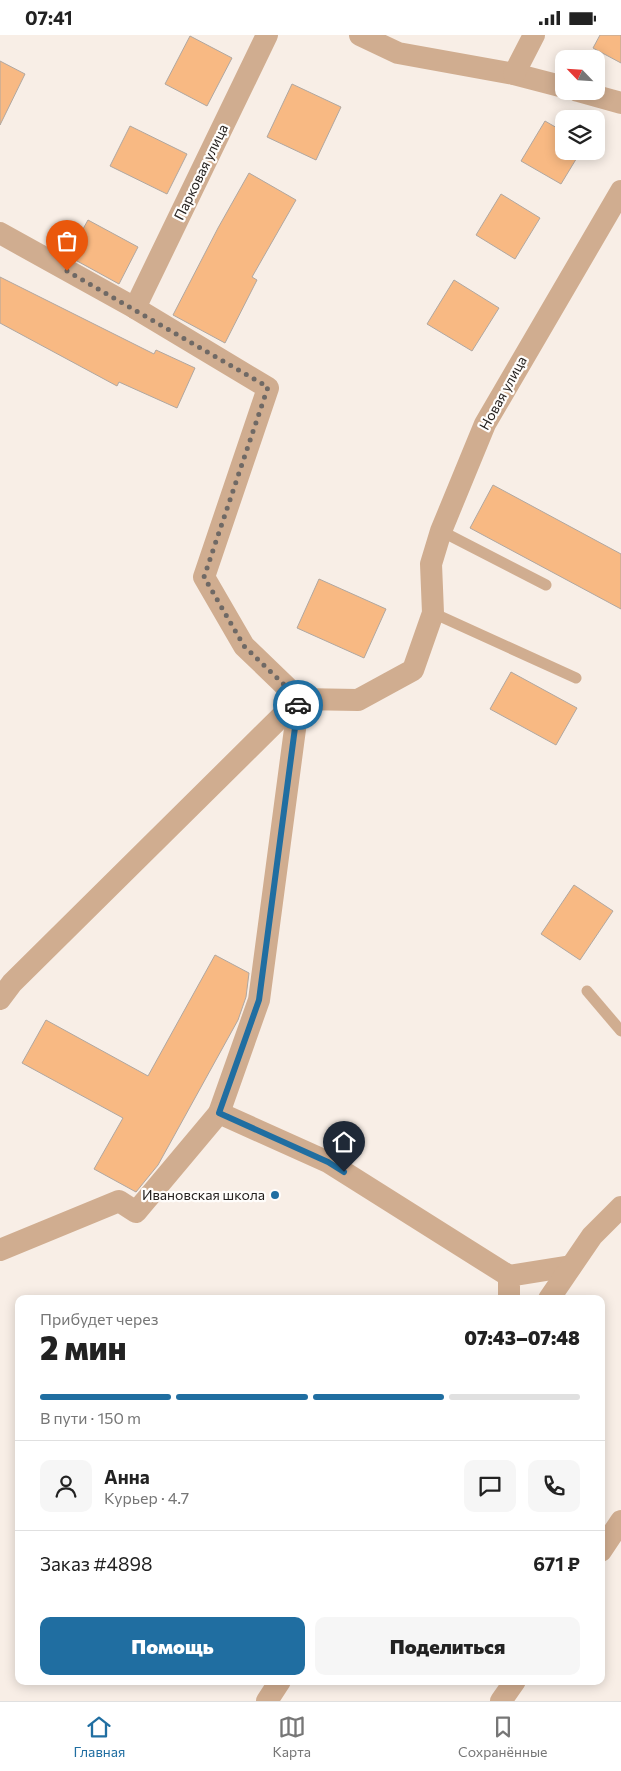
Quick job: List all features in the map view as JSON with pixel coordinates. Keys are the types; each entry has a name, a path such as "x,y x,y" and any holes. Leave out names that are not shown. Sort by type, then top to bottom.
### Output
{"street":[{"name":"Парковая улица","path":"135,309 268,35"},
{"path":"360,35 398,53 514,73 555,84"},
{"path":"514,73 534,35"},
{"path":"605,99 621,103"},
{"name":"Новая улица","path":"433,613 431,564 441,531 485,424 621,191"},
{"path":"0,233 268,387 204,577 244,646 299,699 358,700 413,670 433,613"},
{"path":"0,999 12,983 299,699"},
{"path":"0,1250 119,1201 136,1211 219,1113 259,1000 299,699"},
{"path":"219,1113 328,1162 509,1276 571,1266"},
{"path":"551,1295 592,1236 621,1207"},
{"path":"509,1276 509,1295"},
{"path":"605,1545 621,1521"},
{"path":"267,1701 277,1685"},
{"path":"502,1701 512,1685"}],"lane":[{"path":"441,531 546,585"},
{"path":"433,613 576,678"},
{"path":"586,991 621,1031"}],"building":[{"path":"600,35 621,35 621,63 605,54 605,50 593,48"},
{"path":"190,36 232,58 207,106 165,84"},
{"path":"0,61 25,74 0,125"},
{"path":"292,84 341,107 316,160 267,137"},
{"path":"545,121 555,127 555,160 576,160 561,184 521,161"},
{"path":"130,126 187,154 167,194 110,166"},
{"path":"249,173 296,200 252,277 257,280 225,343 173,315"},
{"path":"501,194 540,218 515,259 476,235"},
{"path":"88,220 138,247 119,284 68,256"},
{"path":"0,277 154,354 156,350 195,368 177,408 119,382 117,386 0,323"},
{"path":"454,280 499,308 472,351 427,324"},
{"path":"493,485 621,554 621,609 470,528"},
{"path":"319,579 386,609 364,658 297,628"},
{"path":"511,672 577,708 556,745 490,709"},
{"path":"574,885 613,911 580,960 541,934"},
{"path":"215,955 249,973 246,997 238,1020 158,1165 136,1192 94,1169 123,1118 22,1063 46,1020 148,1076"}],"way so far":[{"path":"67,271 268,387 204,577 244,646 299,699 298,705"}],"place":[{"name":"Ивановская школа","path":"275,1195"}],"route":[{"path":"298,705 259,1000 219,1113 328,1162 344,1172"}]}
